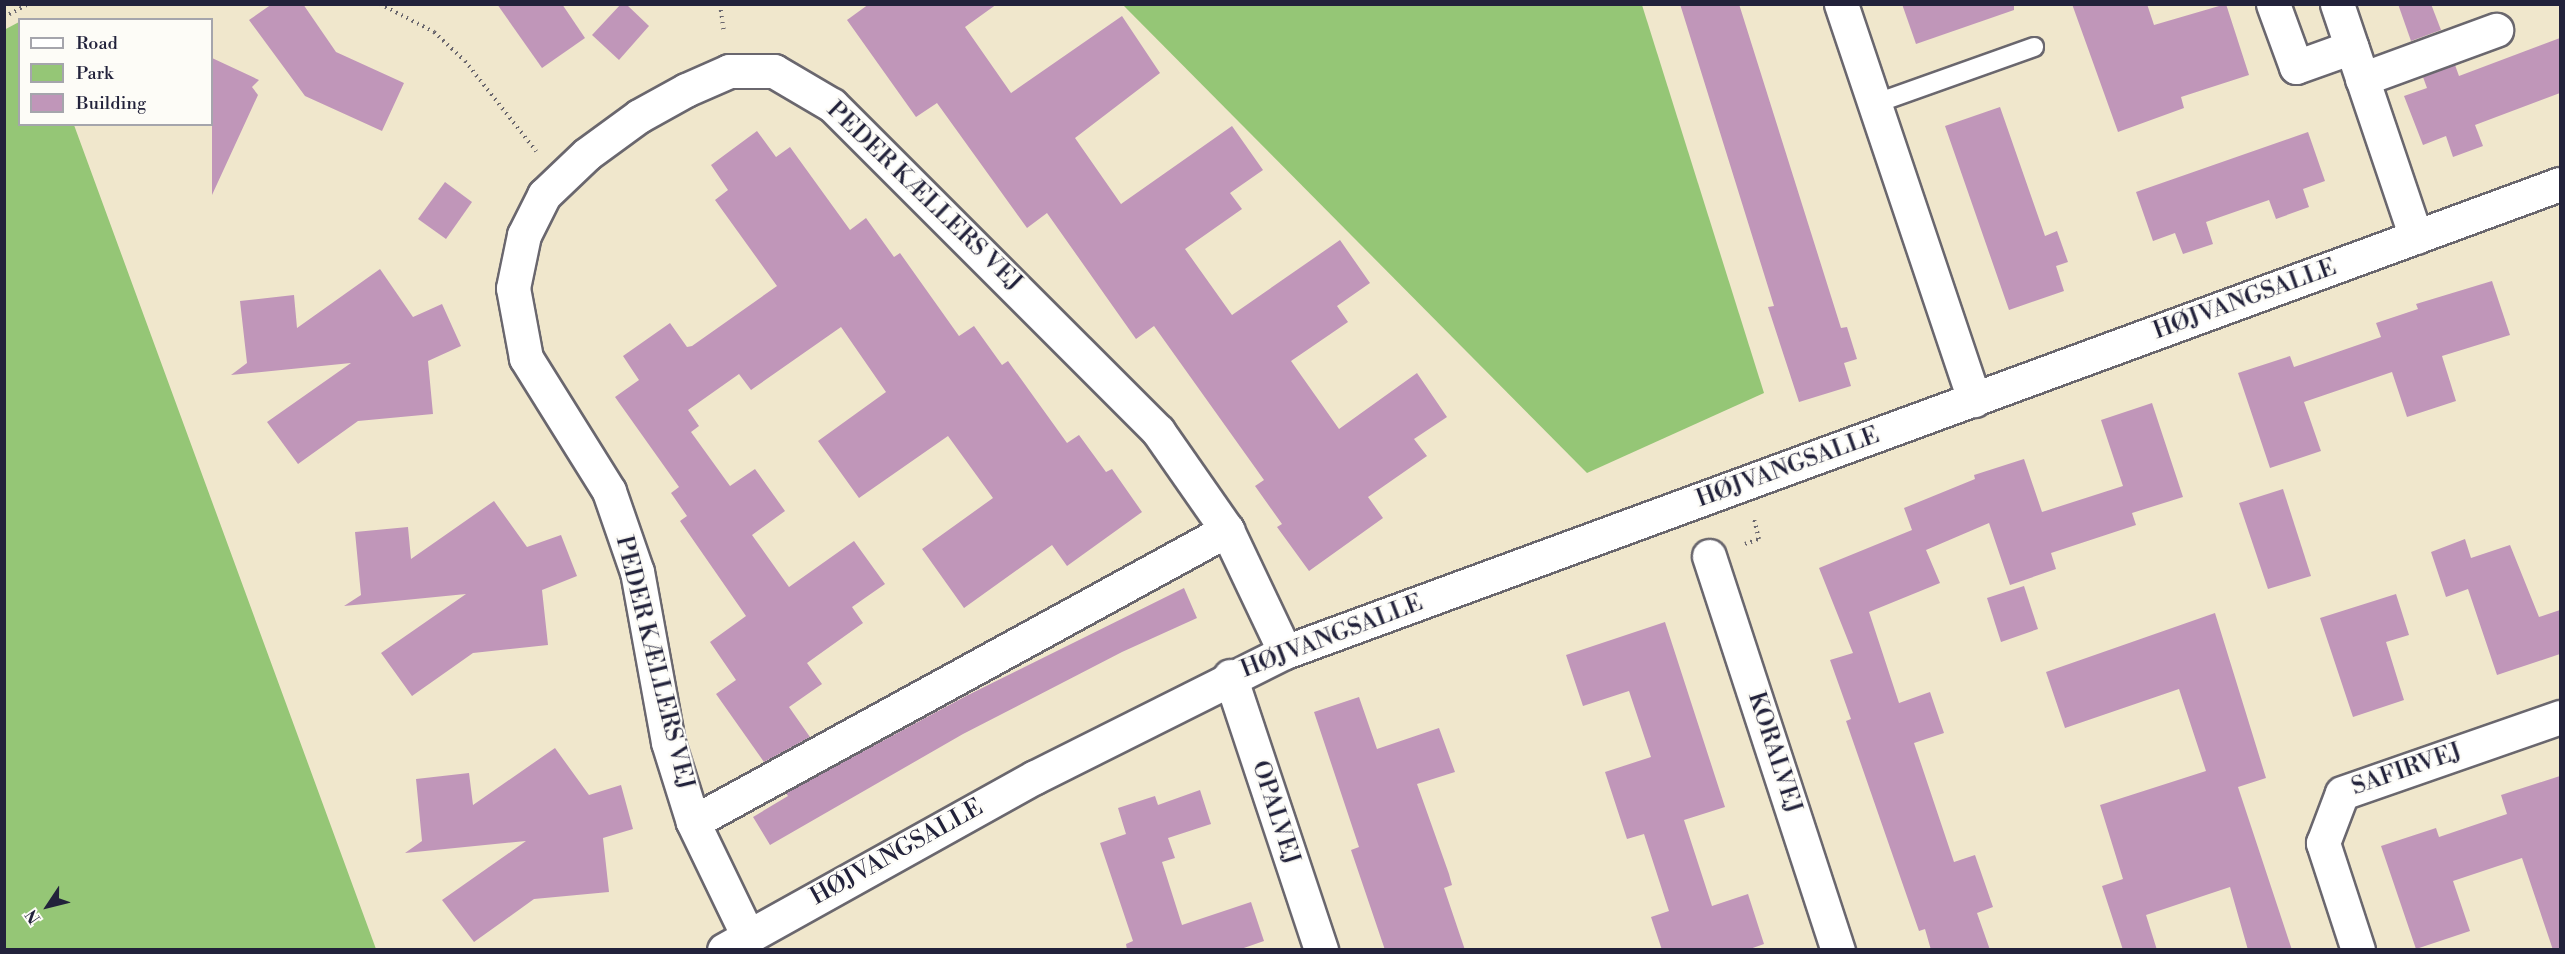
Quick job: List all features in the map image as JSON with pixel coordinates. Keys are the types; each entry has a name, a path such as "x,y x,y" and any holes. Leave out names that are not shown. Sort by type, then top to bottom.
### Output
{"street":[{"path":"1841,4 1974,400"},
{"path":"2273,4 2296,67 2352,47"},
{"path":"2337,4 2416,237"},
{"path":"2362,79 2496,30"},
{"name":"PEDER KÆLLERS VEJ","path":"736,943 693,822 669,741 637,572 609,491 526,358 513,288 524,234 544,195 586,154 639,116 686,90 729,70 774,71 832,105 1003,272 1158,431 1227,530 1285,652"},
{"name":"HØJVANGSALLE","path":"736,943 1035,777 1230,676 1285,652 2560,184"},
{"name":"PEDER KÆLLERS VEJ","path":"693,822 1227,530"},
{"name":"KORALVEJ","path":"1709,556 1838,950"},
{"name":"OPALVEJ","path":"1230,676 1321,950"},
{"name":"SAFIRVEJ","path":"2358,950 2323,843 2342,793 2560,717"}],"lane":[{"path":"1874,104 2034,47"}],"path":[{"path":"4,17 28,4"},
{"path":"380,4 434,32 465,61 560,180"},
{"path":"1709,556 1758,539 1745,484"}],"green space":[{"path":"1123,5 1642,5 1764,393 1587,473"},
{"path":"18,23 18,126 74,126 376,949 5,949 4,30"}],"building":[{"path":"272,4 303,4 336,52 404,83 382,131 305,96 249,20"},
{"path":"497,4 562,4 585,38 542,68"},
{"path":"621,4 626,4 649,26 619,60 592,35"},
{"path":"869,4 997,4 965,27 1011,93 1122,16 1160,73 1075,138 1121,204 1232,126 1263,170 1230,193 1242,209 1185,249 1232,315 1340,240 1370,283 1337,306 1348,322 1291,361 1339,429 1417,373 1447,417 1414,439 1427,456 1368,497 1383,518 1309,571 1277,527 1282,524 1255,486 1264,480 1154,326 1136,339 1047,213 1027,228 937,103 916,117 847,20"},
{"path":"1680,4 1739,4 1841,328 1847,327 1857,359 1844,363 1851,386 1799,402 1768,307 1774,306"},
{"path":"1902,4 2014,4 2014,10 1916,44"},
{"path":"2072,4 2147,4 2154,25 2226,4 2249,75 2181,97 2184,108 2118,132"},
{"path":"2398,4 2431,4 2441,30 2411,41"},
{"path":"2560,38 2560,93 2475,125 2483,146 2453,157 2446,136 2423,145 2404,96 2427,88 2423,77 2455,65 2459,76"},
{"path":"213,58 259,80 252,87 258,95 212,195"},
{"path":"2000,107 2045,236 2057,231 2068,262 2056,266 2064,291 2009,310 1945,126"},
{"path":"757,131 776,157 790,147 850,230 866,218 894,257 900,253 959,336 974,326 1002,365 1008,361 1067,443 1079,435 1106,472 1112,469 1142,512 1067,566 1052,545 964,608 922,549 993,498 948,436 859,498 818,441 886,392 841,327 751,390 739,374 688,410 699,426 691,432 730,486 755,469 785,511 752,535 789,587 854,541 885,584 852,607 863,623 807,663 822,684 789,707 810,737 764,762 716,694 736,680 710,642 746,616 680,521 687,516 671,493 679,487 615,397 639,380 623,356 670,323 687,347 692,346 777,286 715,200 728,190 711,165"},
{"path":"2308,132 2325,181 2303,189 2309,207 2276,219 2269,200 2206,222 2213,244 2183,254 2175,233 2153,241 2136,192"},
{"path":"445,182 472,202 446,239 418,219"},
{"path":"380,269 413,317 442,304 461,346 428,361 433,414 358,421 298,464 267,422 351,363 231,375 247,363 240,301 294,295 297,328"},
{"path":"2492,281 2510,335 2442,356 2456,401 2407,417 2392,372 2304,402 2321,451 2270,468 2238,373 2290,356 2294,367 2381,337 2376,323 2418,309 2416,304"},
{"path":"2152,403 2183,497 2132,513 2136,525 2051,553 2056,569 2010,585 1989,523 1926,550 1940,583 1869,612 1899,703 1930,692 1944,733 1914,743 1954,862 1975,855 1993,907 1977,913 1990,950 1931,950 1925,929 1919,931 1846,721 1851,719 1830,660 1853,653 1819,568 1912,530 1904,508 1975,479 1974,475 2024,459 2042,512 2123,486 2101,420"},
{"path":"2283,489 2311,576 2268,589 2239,503"},
{"path":"494,501 527,547 561,535 577,576 542,590 548,645 473,653 412,696 381,653 466,594 344,606 361,595 355,532 408,527 411,559"},
{"path":"2465,539 2471,558 2510,545 2539,617 2560,610 2560,654 2497,675 2468,589 2446,597 2431,552"},
{"path":"2024,586 2038,629 2001,642 1987,598"},
{"path":"1184,588 1197,618 1122,652 963,734 770,845 753,817 788,796 786,793 966,696"},
{"path":"2396,594 2409,635 2386,642 2404,700 2353,717 2320,618"},
{"path":"2215,613 2266,778 2238,787 2292,950 2248,950 2230,887 2146,915 2157,950 2123,950 2102,886 2123,879 2100,805 2206,771 2179,689 2065,728 2046,672"},
{"path":"1665,622 1725,807 1684,820 1712,906 1748,894 1764,944 1747,950 1662,950 1651,917 1669,911 1644,834 1627,839 1605,772 1651,757 1629,691 1583,706 1566,655"},
{"path":"1359,697 1377,749 1439,728 1455,772 1417,784 1449,874 1452,885 1444,888 1465,950 1385,950 1351,850 1359,847 1314,712"},
{"path":"555,748 589,795 621,785 633,829 603,838 609,892 534,899 474,942 442,900 526,841 405,853 422,841 416,779 469,773 473,805"},
{"path":"2560,776 2560,950 2553,950 2522,858 2453,881 2470,931 2416,949 2381,846 2436,828 2439,837 2507,814 2501,795"},
{"path":"1200,790 1211,824 1168,838 1175,858 1162,862 1182,925 1251,902 1264,941 1238,950 1127,950 1126,944 1133,941 1100,843 1126,834 1118,808 1155,796 1158,805"}]}
